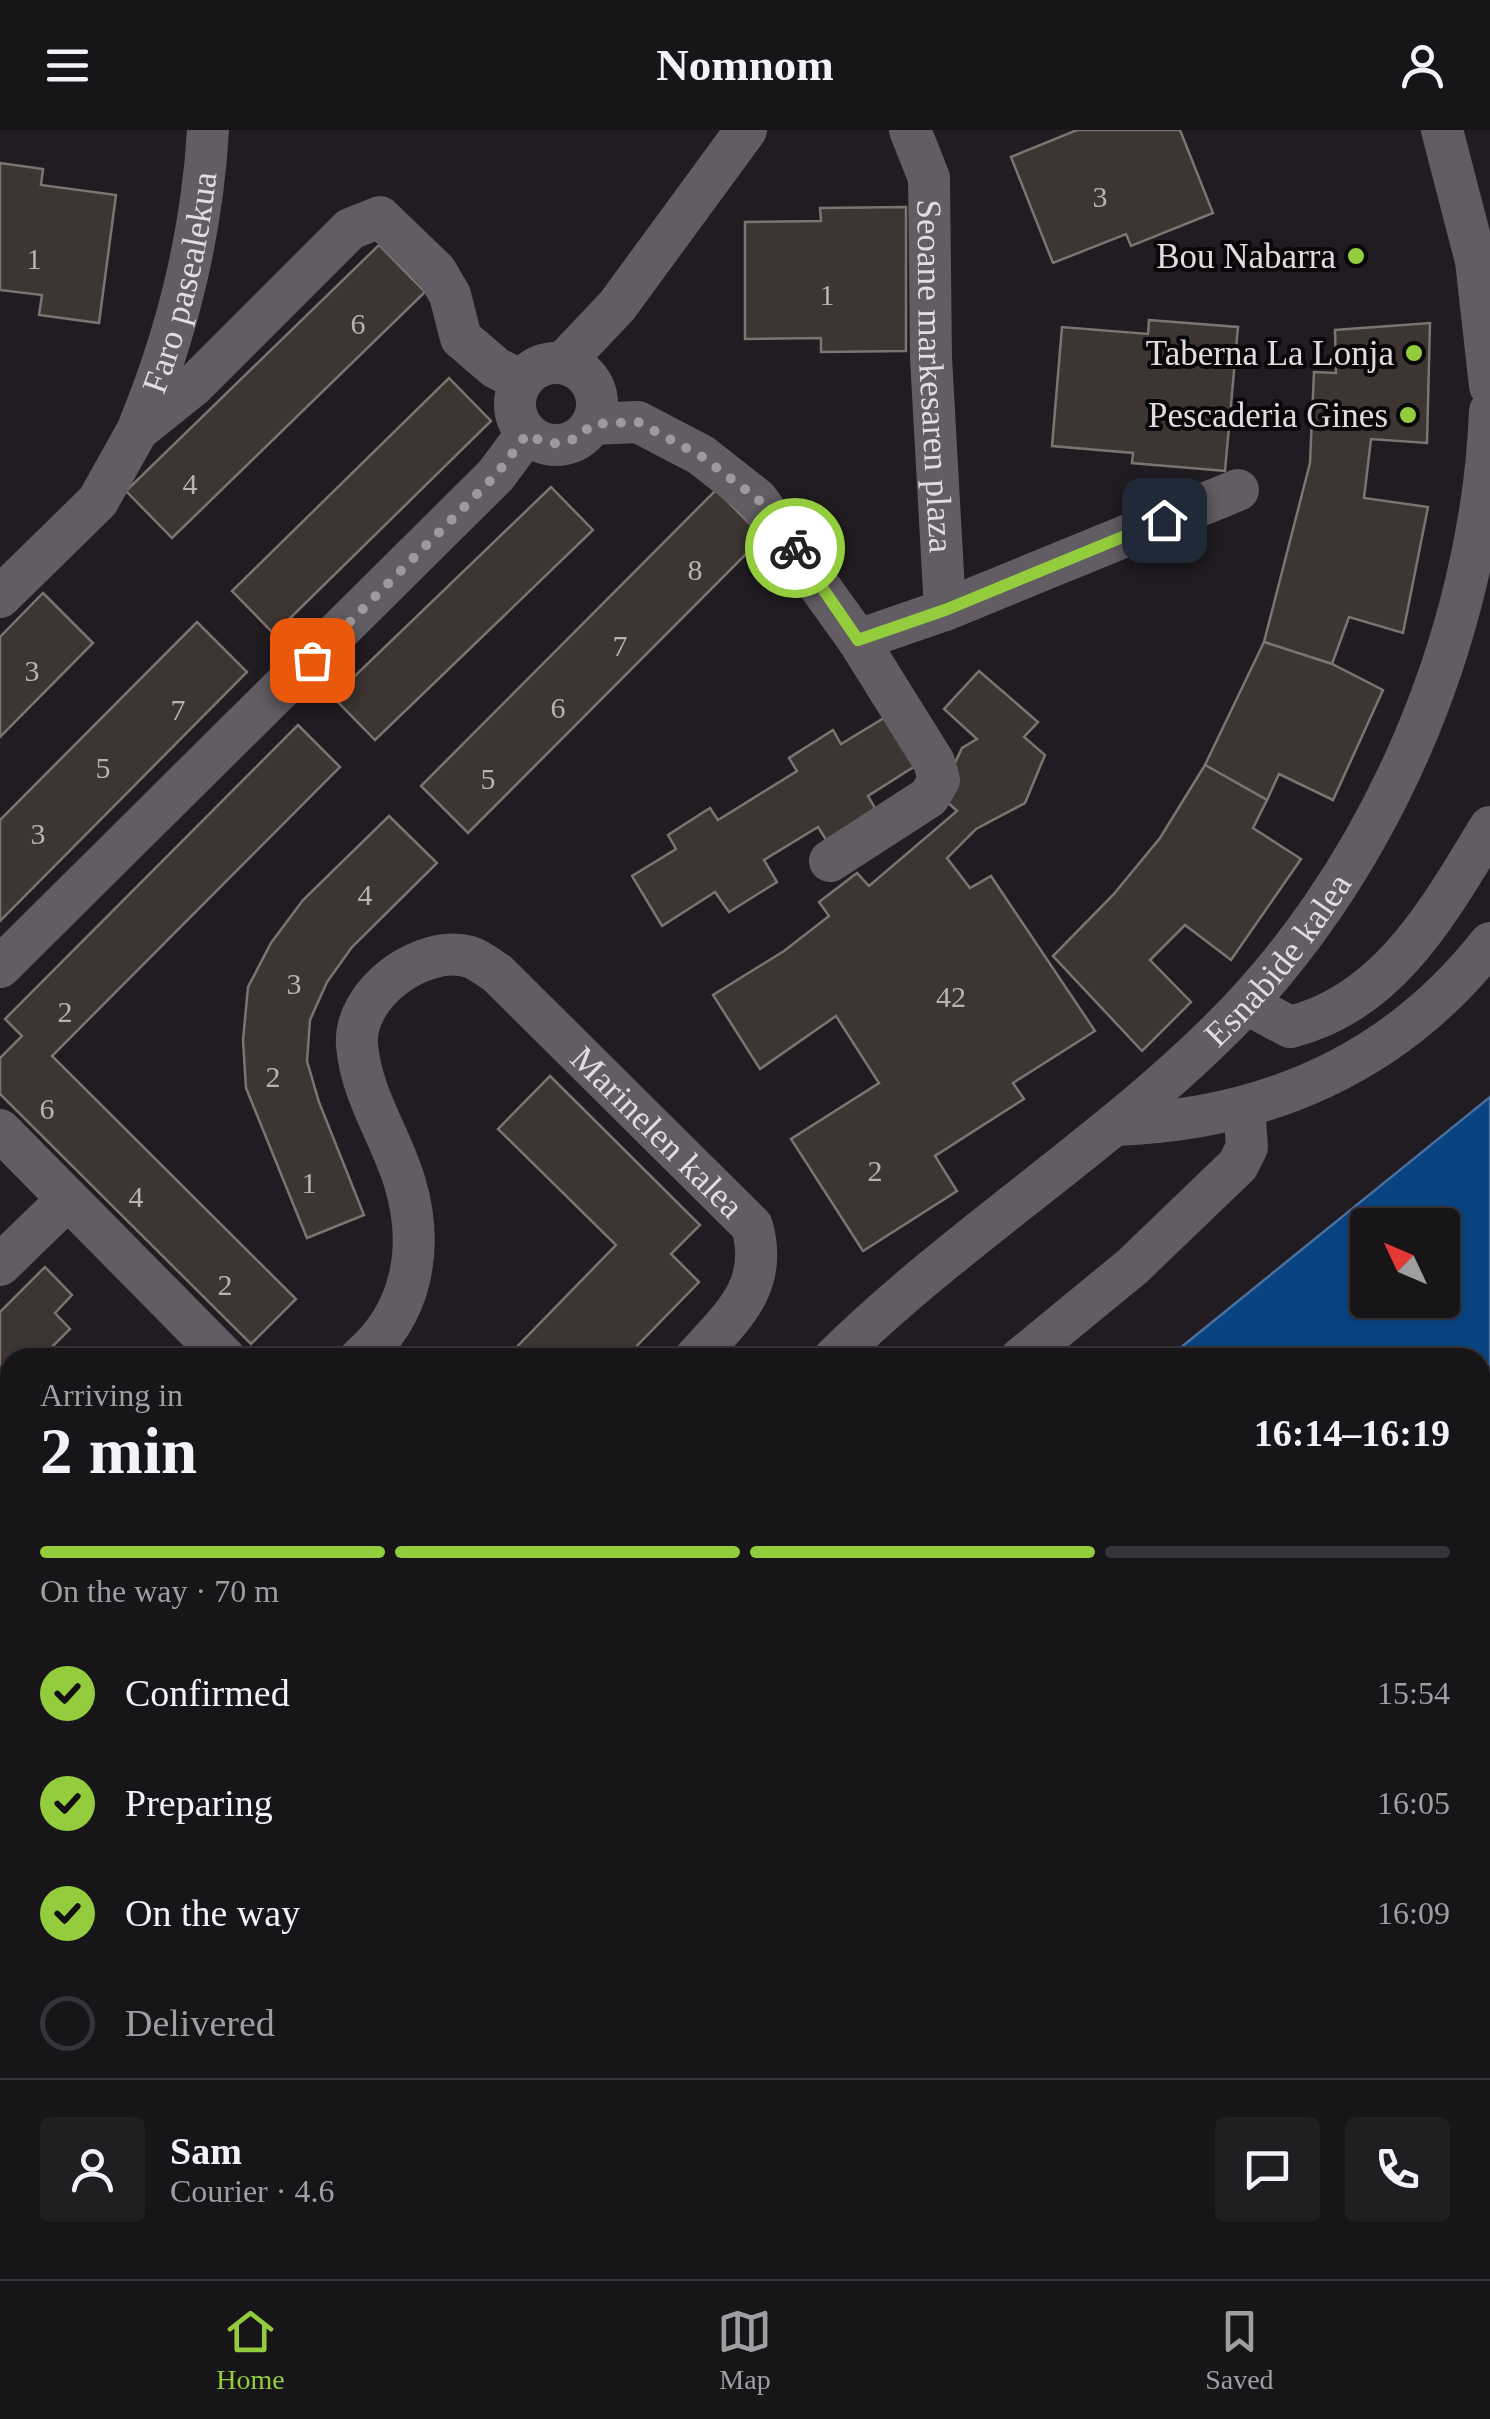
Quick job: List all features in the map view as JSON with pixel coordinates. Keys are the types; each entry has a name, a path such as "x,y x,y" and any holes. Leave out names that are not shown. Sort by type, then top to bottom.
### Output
{"street":[{"name":"Faro pasealekua","path":"0,597 98,501 137,431 166,362 185,290 199,219 208,130"},
{"path":"746,130 617,306 583,391 580,438 562,445 544,444 527,434 517,418 515,399 522,381 540,366 583,391 638,422 701,456 758,499 858,640 934,762 939,780 930,797 830,861"},
{"name":"Seoane markesaren plaza","path":"910,130 928,178 931,358 945,610 1238,490"},
{"path":"1442,130 1476,261 1490,386"},
{"path":"137,431 193,386 350,229 380,217 436,271 450,294 461,338 496,368 522,381"},
{"name":"Esnabide kalea","path":"846,1348 1114,1125 1247,1004 1331,894 1376,820 1405,757 1456,613 1477,526 1490,411"},
{"path":"0,967 426,546 496,475 527,434"},
{"path":"858,640 945,610"},
{"path":"1247,1004 1290,1027 1330,1011 1370,985 1427,930 1490,828"},
{"path":"1114,1125 1180,1122 1244,1108 1316,1083 1384,1045 1438,999 1490,943"},
{"name":"Marinelen kalea","path":"371,1348 401,1309 413,1270 415,1231 405,1182 362,1076 356,1040 368,1003 397,973 432,960 469,956 497,973 752,1226 760,1253 752,1288 703,1348"},
{"path":"1032,1348 1133,1266 1238,1165 1247,1147 1244,1108"},
{"path":"0,1130 214,1348"},
{"path":"0,1266 68,1199"}],"water":[{"path":"1490,1097 1490,1348 1180,1348 1350,1210 1350,1318 1460,1318 1460,1208 1353,1208"}],"building":[{"path":"1077,130 1180,130 1213,213 1131,246 1126,234 1053,263 1011,157"},
{"path":"0,163 43,169 41,185 116,195 99,323 39,315 42,295 0,290"},
{"path":"906,207 906,351 821,352 821,338 745,339 745,222 821,221 820,208"},
{"path":"379,245 425,292 172,538 126,491"},
{"path":"1149,320 1238,327 1225,471 1132,463 1133,453 1052,446 1062,327 1148,334"},
{"path":"1430,323 1427,443 1371,439 1364,498 1428,507 1403,633 1349,617 1332,664 1264,642 1310,463 1314,372 1336,373 1335,330"},
{"path":"449,378 491,421 274,634 232,591"},
{"path":"551,487 593,530 375,740 333,697"},
{"path":"716,490 763,537 468,833 421,786"},
{"path":"43,593 93,643 0,737 0,637"},
{"path":"197,622 247,672 0,921 0,820"},
{"path":"1264,642 1332,664 1383,690 1333,800 1279,774 1267,800 1205,765"},
{"path":"979,671 1038,722 1024,737 1045,755 1025,803 976,829 947,858 970,888 991,876 1095,1031 1013,1083 1024,1099 935,1156 957,1191 863,1251 791,1139 879,1083 836,1016 760,1069 713,995 784,951 829,916 819,902 857,873 869,886 957,811 940,795 962,748 977,739 944,709"},
{"path":"884,718 915,766 868,796 879,815 830,846 818,827 764,860 777,882 729,912 715,892 662,926 632,876 676,849 668,835 710,808 718,820 797,771 789,758 833,730 841,744"},
{"path":"298,725 340,767 52,1056 296,1299 251,1344 0,1094 0,1058 22,1036 5,1019"},
{"path":"1205,765 1267,800 1253,828 1301,859 1231,960 1185,925 1150,960 1191,1002 1142,1051 1053,956 1113,895 1160,838"},
{"path":"389,816 437,863 352,947 327,982 310,1020 307,1061 364,1215 307,1238 246,1088 243,1040 248,987 271,943 303,900"},
{"path":"550,1076 700,1225 671,1254 699,1282 635,1348 516,1348 616,1245 498,1129"},
{"path":"45,1267 72,1295 55,1313 70,1329 51,1348 0,1348 0,1312"}],"way so far":[{"path":"312,660 496,475 527,434 544,444 562,445 580,438 592,424 638,422 701,456 758,499 795,548"}],"place":[{"name":"Bou Nabarra","path":"1356,256"},
{"name":"Taberna La Lonja","path":"1414,353"},
{"name":"Pescaderia Gines","path":"1408,415"}],"route":[{"path":"795,548 858,640 945,610 1164,520"}]}
